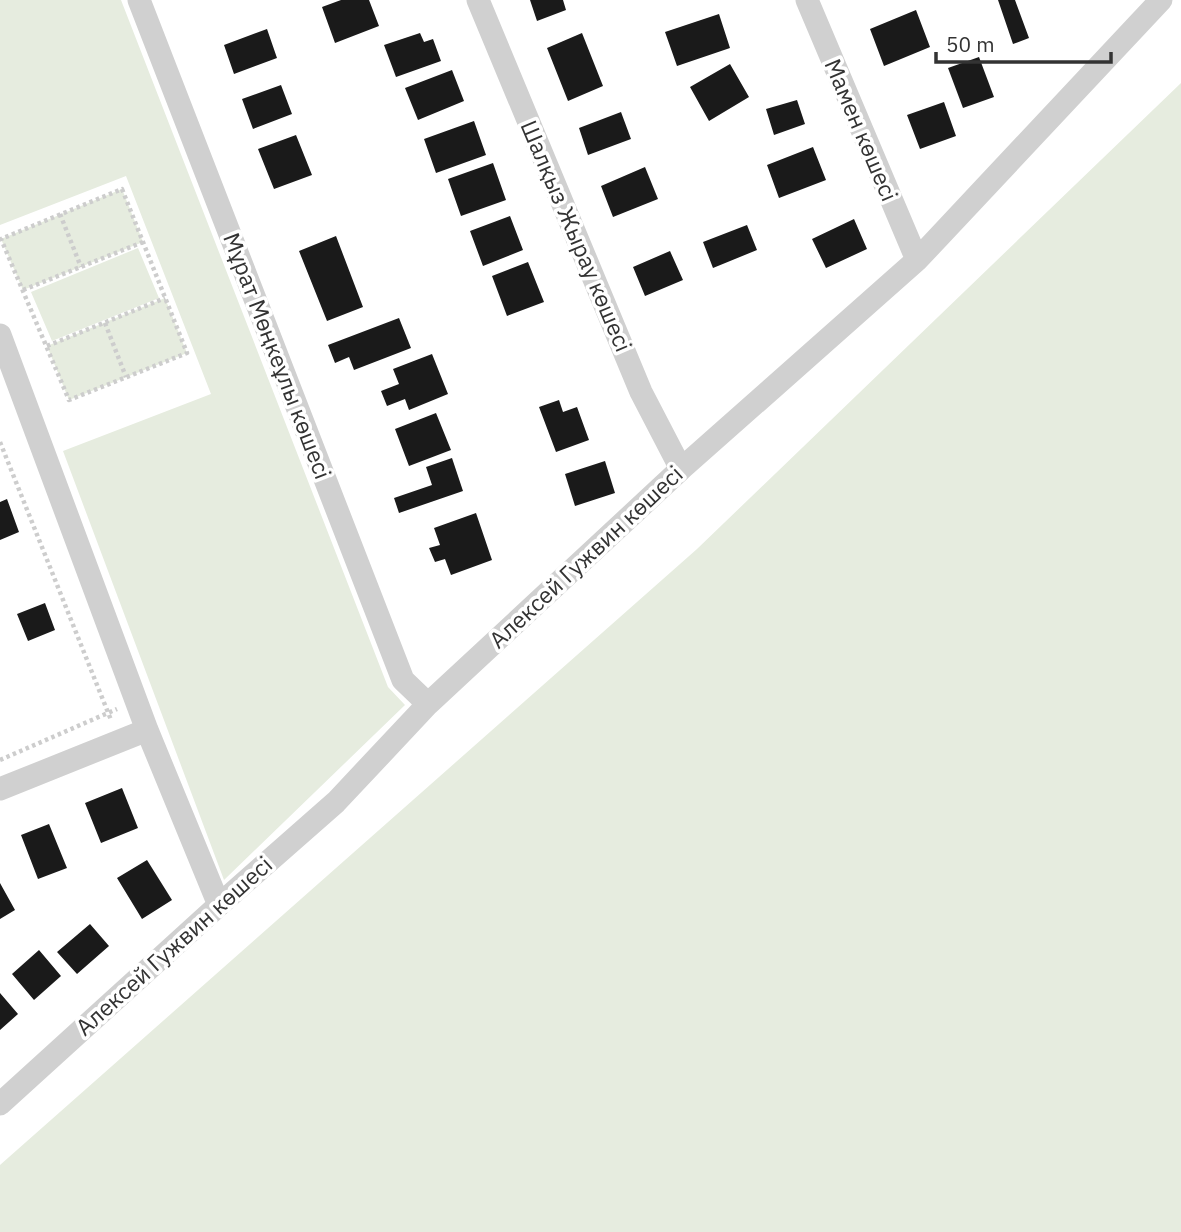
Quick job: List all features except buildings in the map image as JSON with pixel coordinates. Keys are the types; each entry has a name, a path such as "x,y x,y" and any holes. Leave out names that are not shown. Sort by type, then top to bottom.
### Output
{"street":[{"name":"Мұрат Мөңкеұлы көшесі","path":"139,0 403,680 428,704"},
{"name":"Шалқыз Жырау көшесі","path":"478,0 641,392 681,469"},
{"name":"Мамен көшесі","path":"807,0 916,260"},
{"name":"Алексей Гужвин көшесі","path":"0,1104 336,802 428,704 681,469 916,260 1150,4"},
{"path":"0,335 147,730 219,905"},
{"path":"0,789 147,730"}],"path":[{"path":"122,188 143,242 187,353 69,400 1,239 122,188"},
{"path":"60,214 82,267"},
{"path":"23,290 143,242"},
{"path":"47,346 165,298"},
{"path":"105,323 127,377"},
{"path":"0,442 119,741"},
{"path":"0,760 109,715 135,697"}],"shaded area":[{"path":"0,0 121,0 388,687 405,705 224,880 63,451 211,394 126,176 0,225"},
{"path":"1181,83 1181,1232 0,1232 0,1165 697,549"},
{"path":"122,189 143,242 23,290 1,239"},
{"path":"138,248 159,298 52,341 31,292"},
{"path":"165,298 187,353 69,400 47,346"}]}
